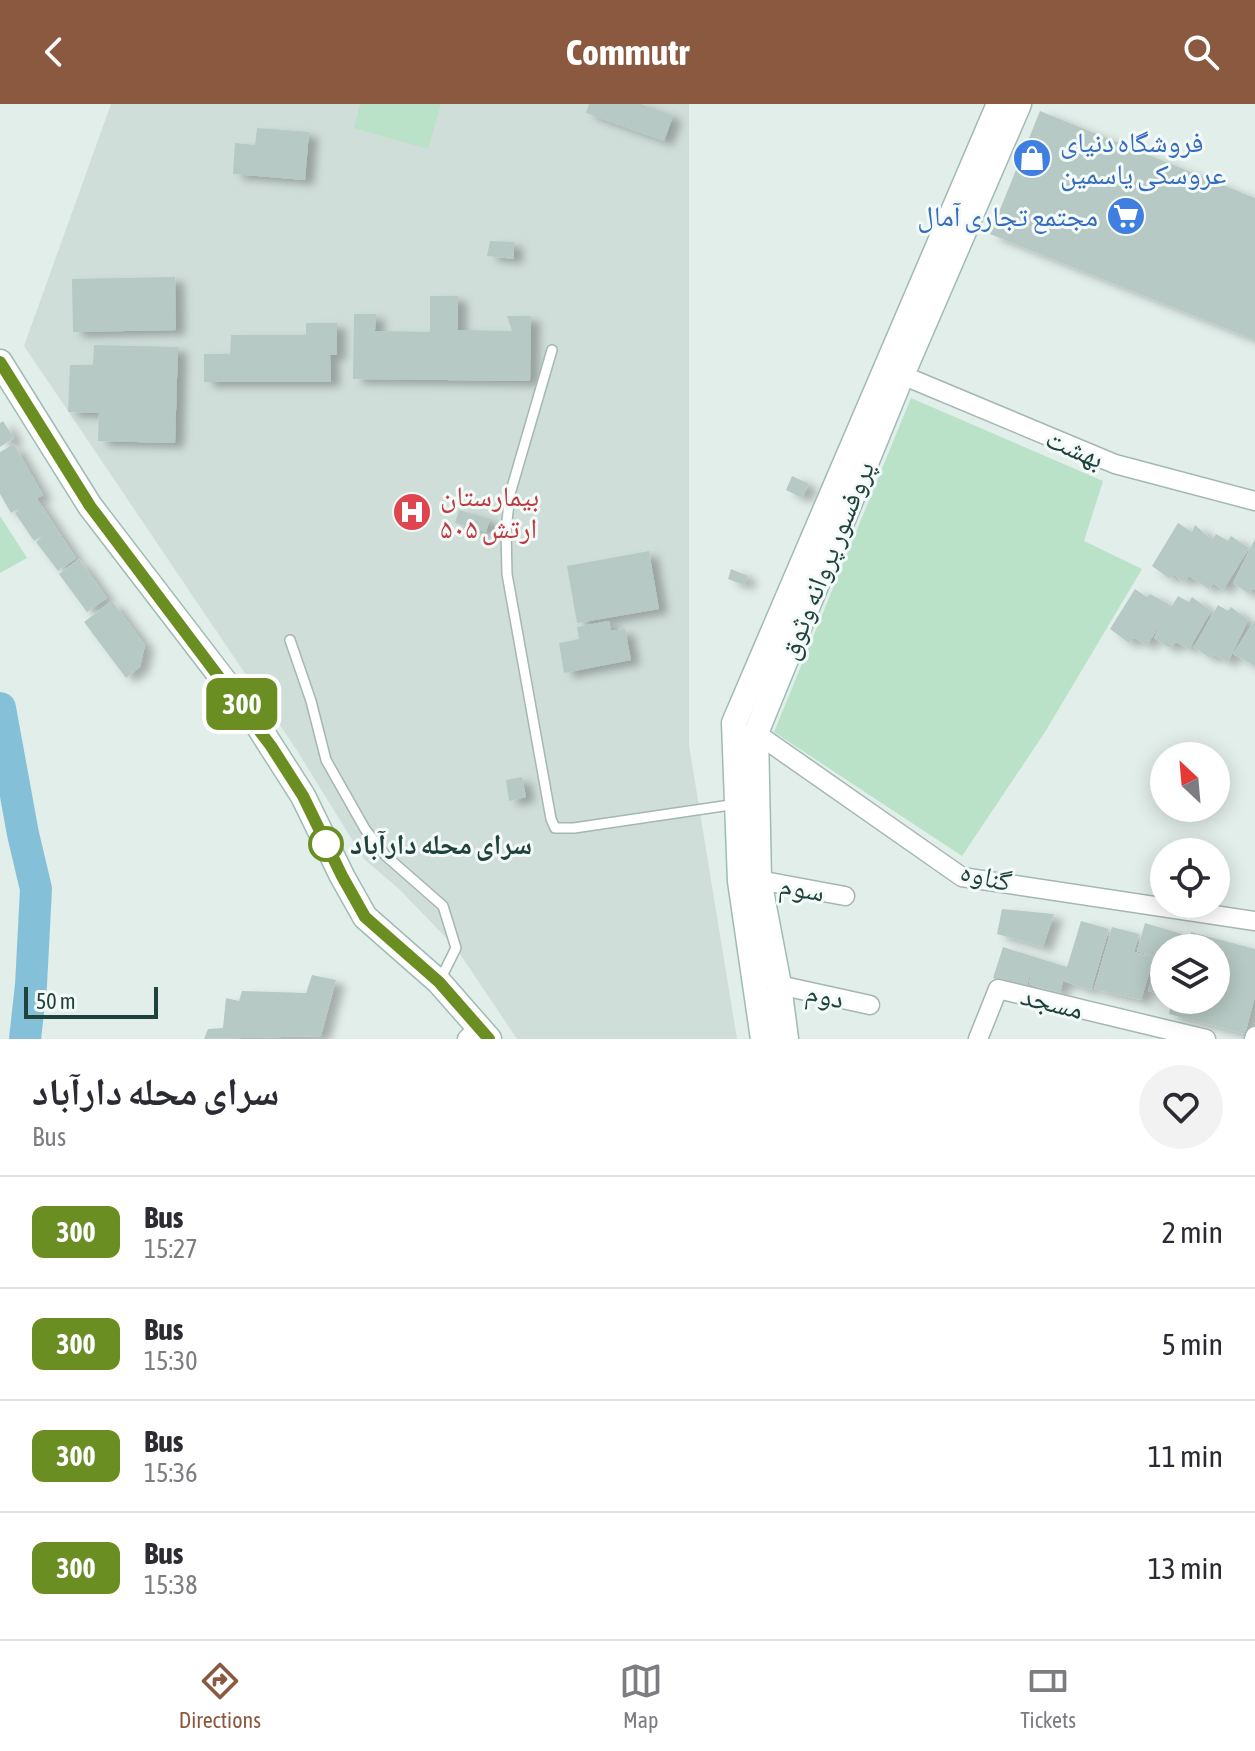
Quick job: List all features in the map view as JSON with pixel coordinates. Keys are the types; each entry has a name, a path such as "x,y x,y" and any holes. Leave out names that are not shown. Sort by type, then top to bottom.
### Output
{"main road":[{"name":"پروفسور پروانه وثوق","path":"786,1039 768,986 750,881 743,721 893,371 999,104"},
{"name":"پروفسور پروانه وثوق","path":"893,371 1019,104"},
{"path":"0,362 90,506 271,746 303,796 365,917 439,982 478,1035"},
{"name":"پروفسور پروانه وثوق","path":"763,1039 768,986"}],"street":[{"name":"بهشت","path":"893,371 1115,464 1255,501"},
{"name":"گناوه","path":"743,721 962,877 1255,921"},
{"name":"سوم","path":"750,881 845,896"},
{"name":"دوم","path":"768,986 870,1005"},
{"name":"مسجد","path":"978,1039 998,989 1206,1039"}],"lane":[{"path":"552,350 510,494 506,530 507,574 551,819 555,828 574,828 747,803"},
{"path":"290,640 311,701 326,760 365,829 386,856 443,906 456,948 439,982"}],"shaded area":[{"name":"بیمارستان ۵۰۵ ارتش","path":"111,104 689,104 689,745 737,1039 517,1039 456,948 399,889 364,859 296,749 24,346"}],"green space":[{"path":"360,104 441,104 428,149 354,128"},
{"path":"911,398 1103,481 1084,541 1142,569 1045,732 962,856 774,732"},
{"path":"0,516 27,558 0,573"}],"building":[{"path":"589,104 641,104 673,116 664,141 586,113"},
{"name":"مجتمع تجاری آمال","path":"1040,111 1255,198 1255,340 990,234"},
{"path":"257,128 309,132 305,180 233,174 235,143 255,145"},
{"path":"490,241 514,242 514,259 487,256"},
{"path":"175,277 176,330 73,332 72,279"},
{"path":"430,296 458,296 458,330 512,331 507,316 531,316 530,381 353,379 354,314 376,314 375,331 430,332"},
{"path":"306,323 337,323 337,355 330,355 331,382 204,382 204,354 230,354 231,335 306,335"},
{"path":"94,345 178,347 175,443 98,441 99,413 68,412 70,365 93,365"},
{"path":"3,421 14,438 0,447 0,423"},
{"path":"14,444 43,495 11,513 0,494 0,452"},
{"path":"792,476 809,484 802,498 786,490"},
{"path":"37,499 76,558 58,571 36,542 51,530 34,541 15,513"},
{"path":"459,510 490,519 486,532 455,523"},
{"path":"1178,523 1192,532 1195,525 1211,539 1200,559 1216,534 1228,541 1231,536 1249,548 1223,590 1213,583 1209,589 1189,576 1184,582 1173,574 1170,579 1152,566"},
{"path":"1255,539 1255,590 1252,588 1249,594 1233,583"},
{"path":"649,551 659,609 577,623 567,566"},
{"path":"79,559 107,598 87,612 59,574"},
{"path":"731,569 748,576 744,585 728,579"},
{"path":"1135,589 1172,606 1178,596 1189,602 1192,597 1211,611 1189,649 1176,642 1170,648 1154,638 1165,617 1147,645 1134,638 1129,643 1110,629"},
{"path":"112,601 145,645 140,667 126,678 84,622"},
{"path":"1218,605 1228,611 1231,607 1248,620 1228,662 1213,654 1210,658 1194,647"},
{"path":"1255,620 1255,666 1233,654"},
{"path":"609,621 611,631 625,629 631,660 564,673 559,643 579,639 577,627"},
{"path":"522,777 526,797 509,801 506,780"},
{"path":"1002,909 1054,914 1043,947 997,934"},
{"path":"1081,921 1109,929 1091,990 1063,981 1060,993 1029,984 1034,962 1026,988 993,978 1003,947 1067,967"},
{"path":"1145,923 1182,934 1150,934 1150,955 1137,951"},
{"path":"1112,927 1139,934 1134,952 1150,956 1150,970 1141,1000 1094,989"},
{"path":"1230,942 1255,949 1255,996 1245,1034 1169,1014 1230,1014"},
{"path":"312,975 336,980 321,1036 204,1039 208,1029 223,1028 226,998 239,1001 242,991 306,993"}],"waterway":[{"path":"0,708 36,889 25,1039"}],"bus line":[{"name":"300","path":"0,362 90,506 255,721 303,796 365,917 439,982 489,1039"}],"place":[{"name":"فروشگاه دنیای عروسکی یاسمین","path":"1032,158"},
{"name":"مجتمع تجاری آمال","path":"1126,216"},
{"name":"بیمارستان ۵۰۵ ارتش","path":"412,512"},
{"name":"سرای محله دارآباد","path":"326,844"}]}
